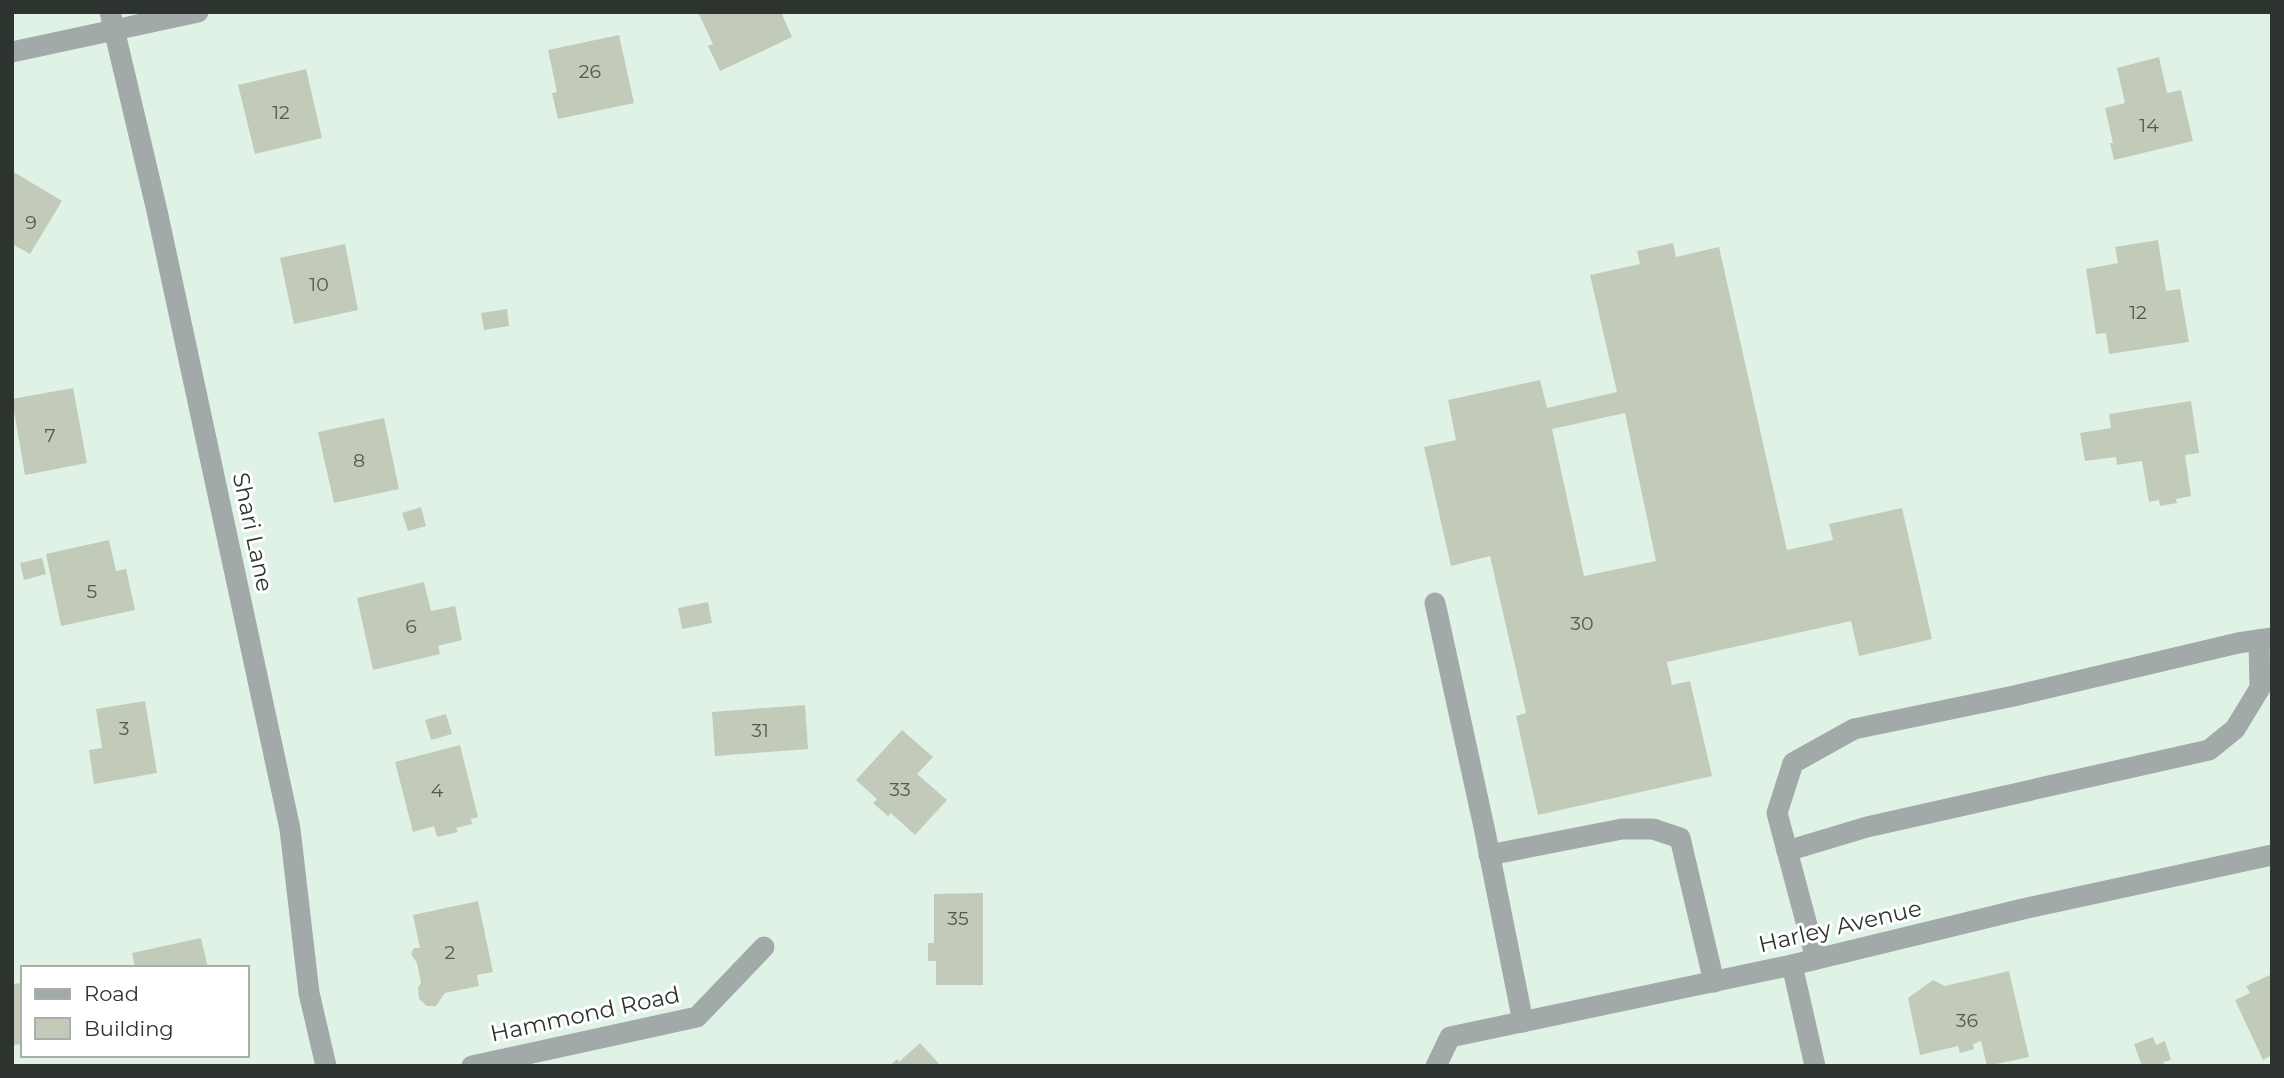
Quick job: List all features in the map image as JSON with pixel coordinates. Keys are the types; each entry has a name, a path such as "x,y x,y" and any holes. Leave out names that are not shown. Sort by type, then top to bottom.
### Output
{"street":[{"path":"12,52 112,21 198,12"},
{"name":"Shari Lane","path":"112,21 160,225 290,830 309,993 326,1066"},
{"path":"1435,603 1523,1022"},
{"path":"1787,851 1867,827 2209,750 2235,729 2260,688 2266,639 1854,729 1793,763 1777,813 1787,851 1816,959"},
{"path":"1489,855 1622,830 1653,829 1680,838 1714,982"},
{"name":"Harley Avenue","path":"1436,1066 1450,1037 1792,965 2027,908 2272,855"},
{"name":"Hammond Road","path":"472,1066 697,1017 764,947"},
{"path":"1792,965 1815,1066"}],"building":[{"path":"698,12 781,12 792,37 720,71 708,46 713,44"},
{"path":"619,35 634,103 558,119 552,93 557,92 548,50"},
{"path":"2159,57 2167,93 2181,90 2193,141 2114,160 2105,108 2125,103 2117,68"},
{"path":"306,69 322,138 255,154 238,85"},
{"path":"12,171 62,201 30,254 12,244"},
{"path":"2158,240 2166,291 2180,289 2189,342 2109,354 2106,333 2096,334 2086,269 2118,263 2115,247"},
{"path":"1673,243 1676,257 1719,247 1787,550 1833,540 1829,524 1902,508 1932,639 1859,656 1851,621 1667,662 1672,685 1690,681 1712,776 1538,815 1516,716 1526,713 1490,556 1451,566 1424,447 1456,440 1448,400 1540,380 1547,408 1617,392 1590,275 1640,264 1637,251","holes":["1625,413 1656,561 1584,576 1552,429"]},
{"path":"345,244 358,310 294,324 280,258"},
{"path":"507,309 509,326 484,330 481,313"},
{"path":"73,388 87,463 25,475 12,399"},
{"path":"2191,401 2199,453 2185,455 2191,496 2176,499 2177,503 2160,506 2159,500 2149,502 2142,461 2117,465 2116,457 2085,461 2080,433 2111,428 2109,414"},
{"path":"384,418 399,489 334,503 318,432"},
{"path":"421,507 426,526 408,531 402,513"},
{"path":"109,540 116,571 126,569 135,610 61,626 46,554"},
{"path":"42,558 46,574 24,580 20,563"},
{"path":"424,582 431,611 455,606 462,640 438,646 440,654 373,670 357,598"},
{"path":"708,602 712,623 682,629 678,608"},
{"path":"145,701 157,773 94,784 89,750 102,748 96,709"},
{"path":"805,705 808,749 715,756 712,712"},
{"path":"446,714 452,734 431,740 425,720"},
{"path":"902,730 933,757 917,774 947,800 915,835 891,813 888,816 873,803 877,799 856,780"},
{"path":"460,745 478,817 471,819 472,824 456,828 458,832 437,837 434,826 413,832 395,762"},
{"path":"983,893 983,985 936,985 936,961 928,961 928,943 934,943 934,894"},
{"path":"478,901 493,972 477,975 479,986 445,993 436,1006 427,1006 419,999 418,987 421,983 417,963 411,954 414,948 420,948 413,915"},
{"path":"201,938 208,966 135,966 132,953"},
{"path":"2009,971 2029,1057 1987,1066 1981,1041 1973,1044 1974,1049 1960,1053 1958,1046 1920,1055 1908,998 1933,980 1945,986"},
{"path":"2272,974 2272,1055 2263,1060 2235,1000 2250,993 2246,986"},
{"path":"21,983 21,1044 12,1045 12,984"},
{"path":"2153,1037 2156,1045 2165,1041 2171,1060 2163,1062 2165,1066 2142,1066 2134,1044"},
{"path":"920,1043 941,1066 889,1066 897,1059 899,1062"}]}
